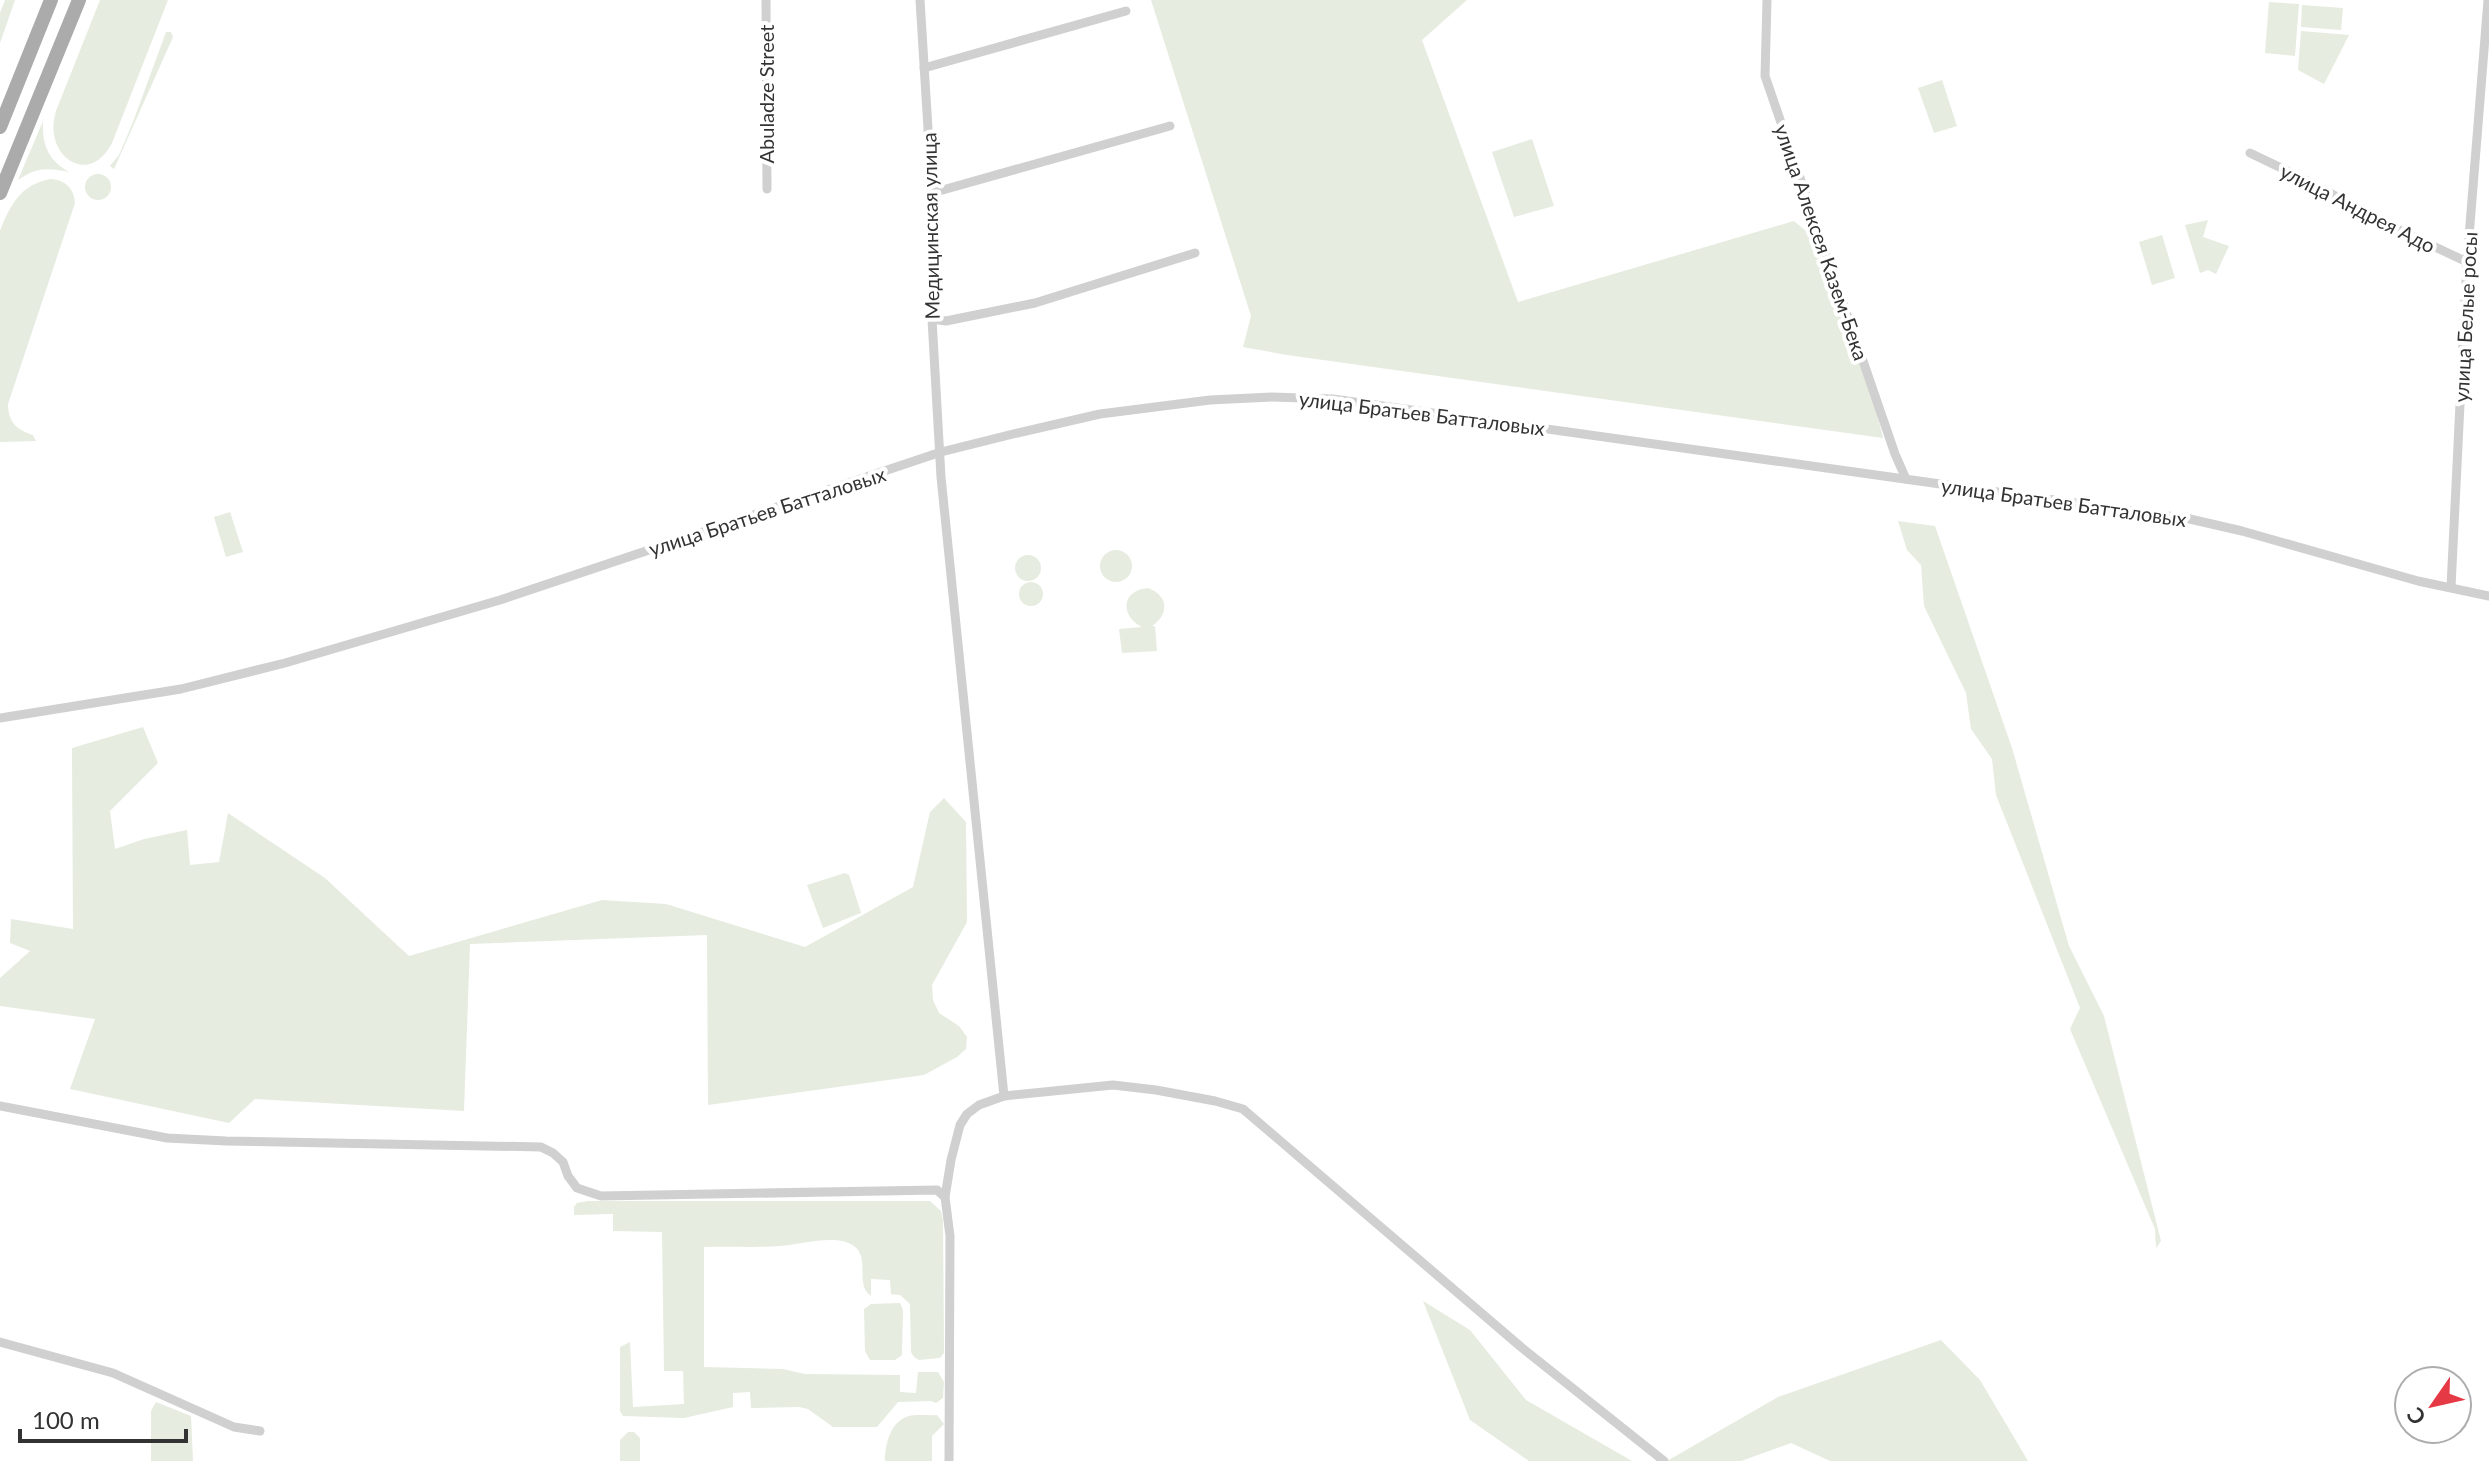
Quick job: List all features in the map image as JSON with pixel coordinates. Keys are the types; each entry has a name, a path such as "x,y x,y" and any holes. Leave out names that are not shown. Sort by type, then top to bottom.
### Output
{"main road":[{"path":"0,127 51,0"},
{"path":"0,193 79,0"}],"street":[{"name":"Abuladze Street","path":"766,0 767,189"},
{"name":"Медицинская улица","path":"920,0 932,193 932,319 941,477 1004,1096"},
{"name":"улица Алексея Казем-Бека","path":"1767,0 1765,76 1906,479"},
{"name":"улица Белые росы","path":"2451,587 2467,262 2488,0"},
{"path":"924,68 1126,11"},
{"path":"932,193 1170,126"},
{"name":"улица Андрея Адо","path":"2250,153 2467,262"},
{"path":"932,319 946,321 1035,303 1195,253"},
{"name":"улица Братьев Батталовых","path":"0,718 181,689 285,663 500,600 941,452 1100,414 1210,400 1333,399 2190,519 2418,581 2489,596"},
{"path":"949,1461 950,1236 945,1197 960,1125 967,1114 979,1105 1004,1096 1113,1085 1156,1090 1243,1109 1521,1347 1664,1461"},
{"path":"0,1106 167,1138 541,1147 563,1162 577,1188 601,1196 937,1190 945,1197"},
{"path":"0,1342 113,1373 234,1427 260,1431"}],"shaded area":[{"path":"5,0 15,0 0,43 0,13"},
{"path":"100,0 168,0 112,143 92,163 80,165 62,153 53,127 56,111"},
{"path":"1151,0 1467,0 1422,40 1518,302 1794,221 1813,237 1874,402 1883,438 1243,347 1251,316"},
{"path":"2269,2 2299,4 2295,56 2265,53"},
{"path":"2302,5 2343,8 2341,30 2301,27"},
{"path":"2301,31 2349,35 2324,84 2298,70"},
{"path":"166,32 171,32 173,37 114,169 110,166 119,155 133,122"},
{"path":"1942,80 1957,126 1934,133 1918,88"},
{"path":"43,121 44,137 51,157 69,172 42,170 18,180"},
{"path":"1532,139 1554,206 1514,217 1492,152"},
{"path":"98,174 107,178 111,187 107,196 98,200 89,196 85,187 89,178"},
{"path":"51,179 68,186 75,203 8,404 14,424 33,435 36,441 0,442 0,231 18,197 32,186"},
{"path":"2208,220 2203,237 2229,246 2216,274 2208,270 2200,273 2185,225"},
{"path":"2162,235 2175,278 2152,285 2139,242"},
{"path":"230,512 243,552 226,557 214,517"},
{"path":"1898,521 1935,526 2012,748 2069,946 2104,1016 2161,1241 2156,1248 2155,1229 2070,1029 2080,1008 1996,795 1992,759 1971,729 1966,693 1924,606 1921,565 1907,550"},
{"path":"1116,550 1128,554 1132,566 1128,578 1116,582 1104,578 1100,566 1104,554"},
{"path":"1028,555 1037,559 1041,568 1037,577 1028,581 1019,577 1015,568 1019,559"},
{"path":"1031,582 1039,586 1043,594 1039,602 1031,606 1023,602 1019,594 1023,586"},
{"path":"1148,588 1160,595 1164,605 1162,616 1152,626 1155,626 1157,651 1122,653 1119,629 1142,627 1130,617 1128,598"},
{"path":"143,727 158,763 110,811 115,849 187,830 190,865 219,862 228,813 325,878 409,956 602,900 666,904 805,947 913,887 930,812 944,798 966,822 967,922 932,985 933,1000 939,1013 959,1026 967,1037 966,1049 924,1075 708,1105 707,935 470,944 464,1111 255,1099 229,1123 70,1089 95,1019 0,1006 0,978 30,951 10,943 11,919 73,929 72,748"},
{"path":"845,873 849,875 861,913 823,928 807,885"},
{"path":"930,1201 941,1211 943,1221 944,1353 940,1358 919,1360 914,1357 911,1352 910,1304 900,1295 891,1294 890,1280 871,1279 871,1296 864,1285 859,1251 847,1242 828,1240 771,1247 704,1247 704,1367 783,1369 805,1374 900,1375 900,1392 916,1393 918,1372 938,1372 944,1382 943,1398 936,1403 898,1402 877,1427 833,1427 808,1409 799,1407 751,1408 750,1392 733,1393 733,1407 684,1418 623,1416 620,1411 620,1347 630,1342 633,1407 684,1404 683,1371 664,1371 662,1232 613,1231 613,1214 574,1215 577,1203"},
{"path":"1423,1301 1470,1330 1526,1400 1632,1461 1529,1461 1470,1420"},
{"path":"900,1303 903,1310 902,1355 895,1360 870,1360 865,1351 864,1309 871,1304"},
{"path":"1941,1340 1980,1380 2028,1461 1830,1461 1791,1443 1741,1461 1667,1461 1778,1397"},
{"path":"156,1402 191,1416 193,1461 151,1461 151,1411"},
{"path":"937,1415 944,1424 932,1436 932,1461 885,1461 888,1441 897,1423 909,1416"},
{"path":"628,1432 634,1432 640,1438 640,1461 620,1461 620,1440"}]}
